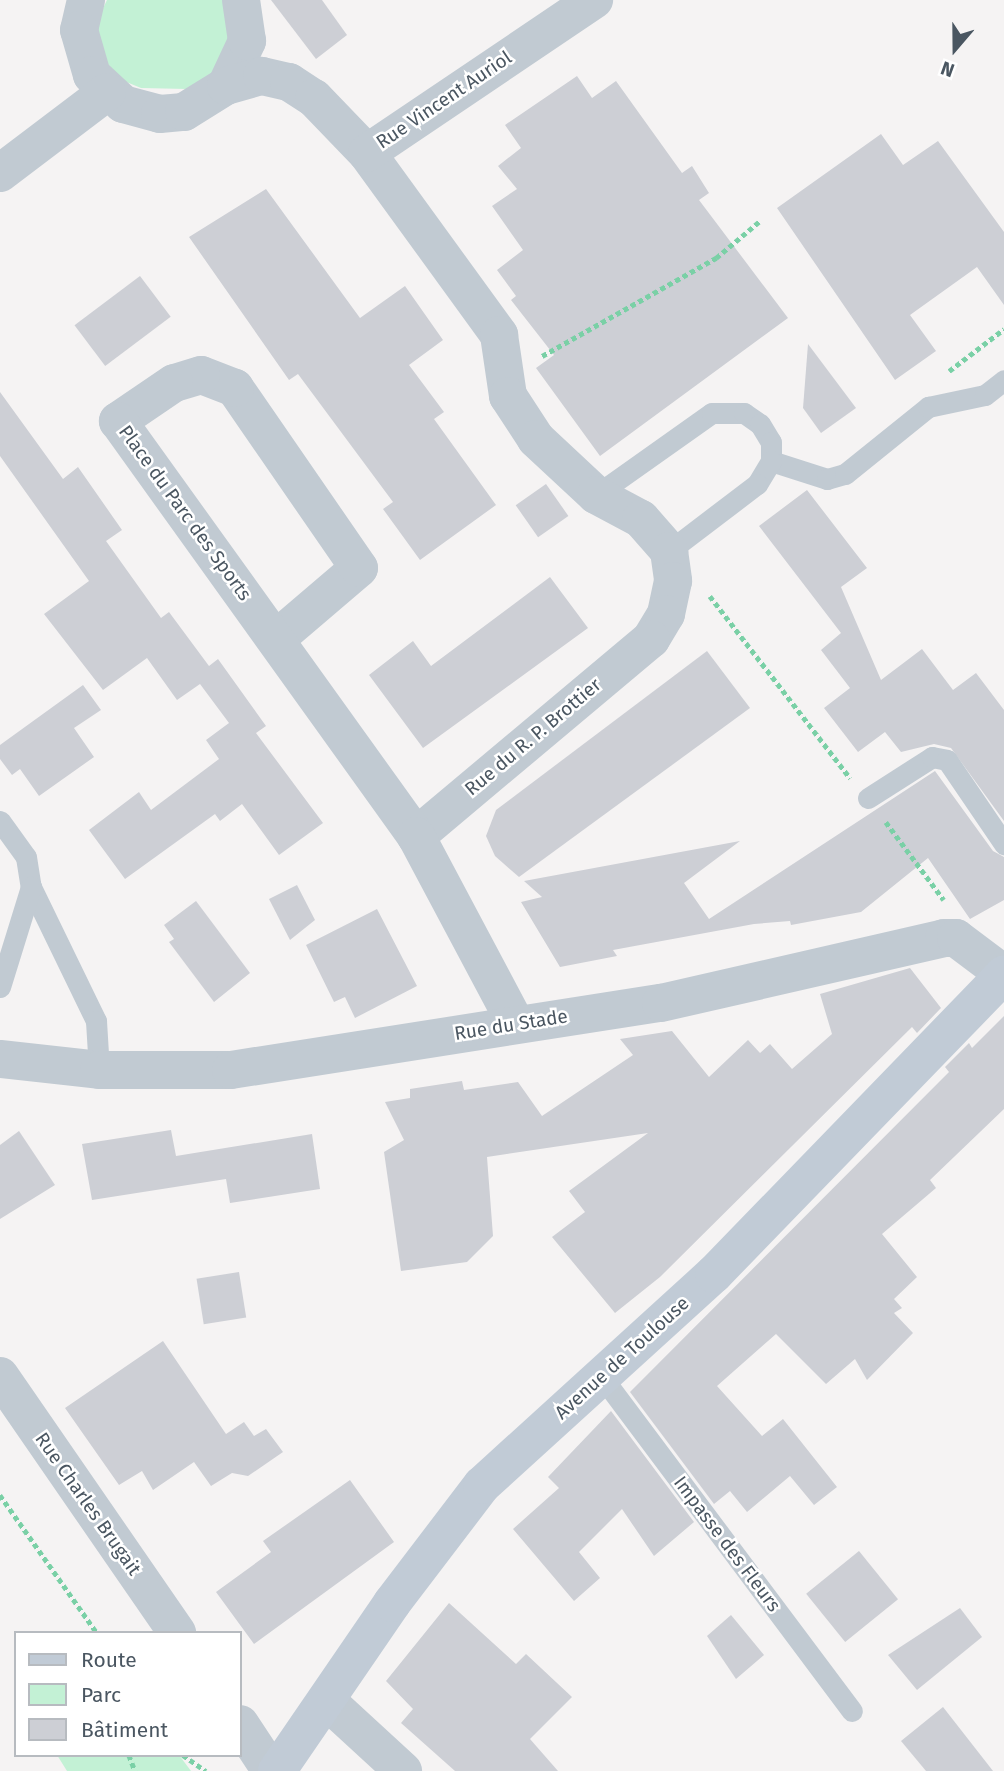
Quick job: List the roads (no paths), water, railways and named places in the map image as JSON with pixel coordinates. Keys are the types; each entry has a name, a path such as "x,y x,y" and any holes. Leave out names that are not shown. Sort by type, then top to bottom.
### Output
{"street":[{"path":"226,86 247,41 241,0"},
{"name":"Rue Vincent Auriol","path":"107,92 122,103 160,114 184,112 226,86 262,76 289,82 314,98 367,153 594,0"},
{"path":"0,173 107,92 82,53 78,2"},
{"path":"367,153 501,350 508,396 536,439 596,495 640,519 669,551"},
{"name":"Place du Parc des Sports","path":"276,639 359,568 235,388 201,375 173,383 118,421 416,836 515,1022"},
{"name":"Rue du R. P. Brottier","path":"416,836 651,639 666,614 673,581 669,551"},
{"name":"Rue du Stade","path":"0,1059 99,1070 231,1070 367,1051 515,1022 661,1003 881,950 956,938 1004,975"},
{"name":"Avenue de Toulouse","path":"274,1771 328,1702 392,1603 482,1485 714,1274 1004,975"},
{"name":"Rue Charles Brugait","path":"0,1376 176,1631"},
{"path":"328,1702 403,1771"},
{"path":"242,1727 274,1771"}],"lane":[{"path":"771,461 827,478 845,474 928,407 985,395 1004,380"},
{"path":"596,495 712,412 744,413 760,424 771,442 771,461 757,484 669,551"},
{"path":"868,798 933,757 947,760 1004,844"},
{"path":"0,821 26,857 31,887 96,1021 99,1070"},
{"path":"0,987 31,887"},
{"name":"Impasse des Fleurs","path":"602,1377 852,1711"}]}
